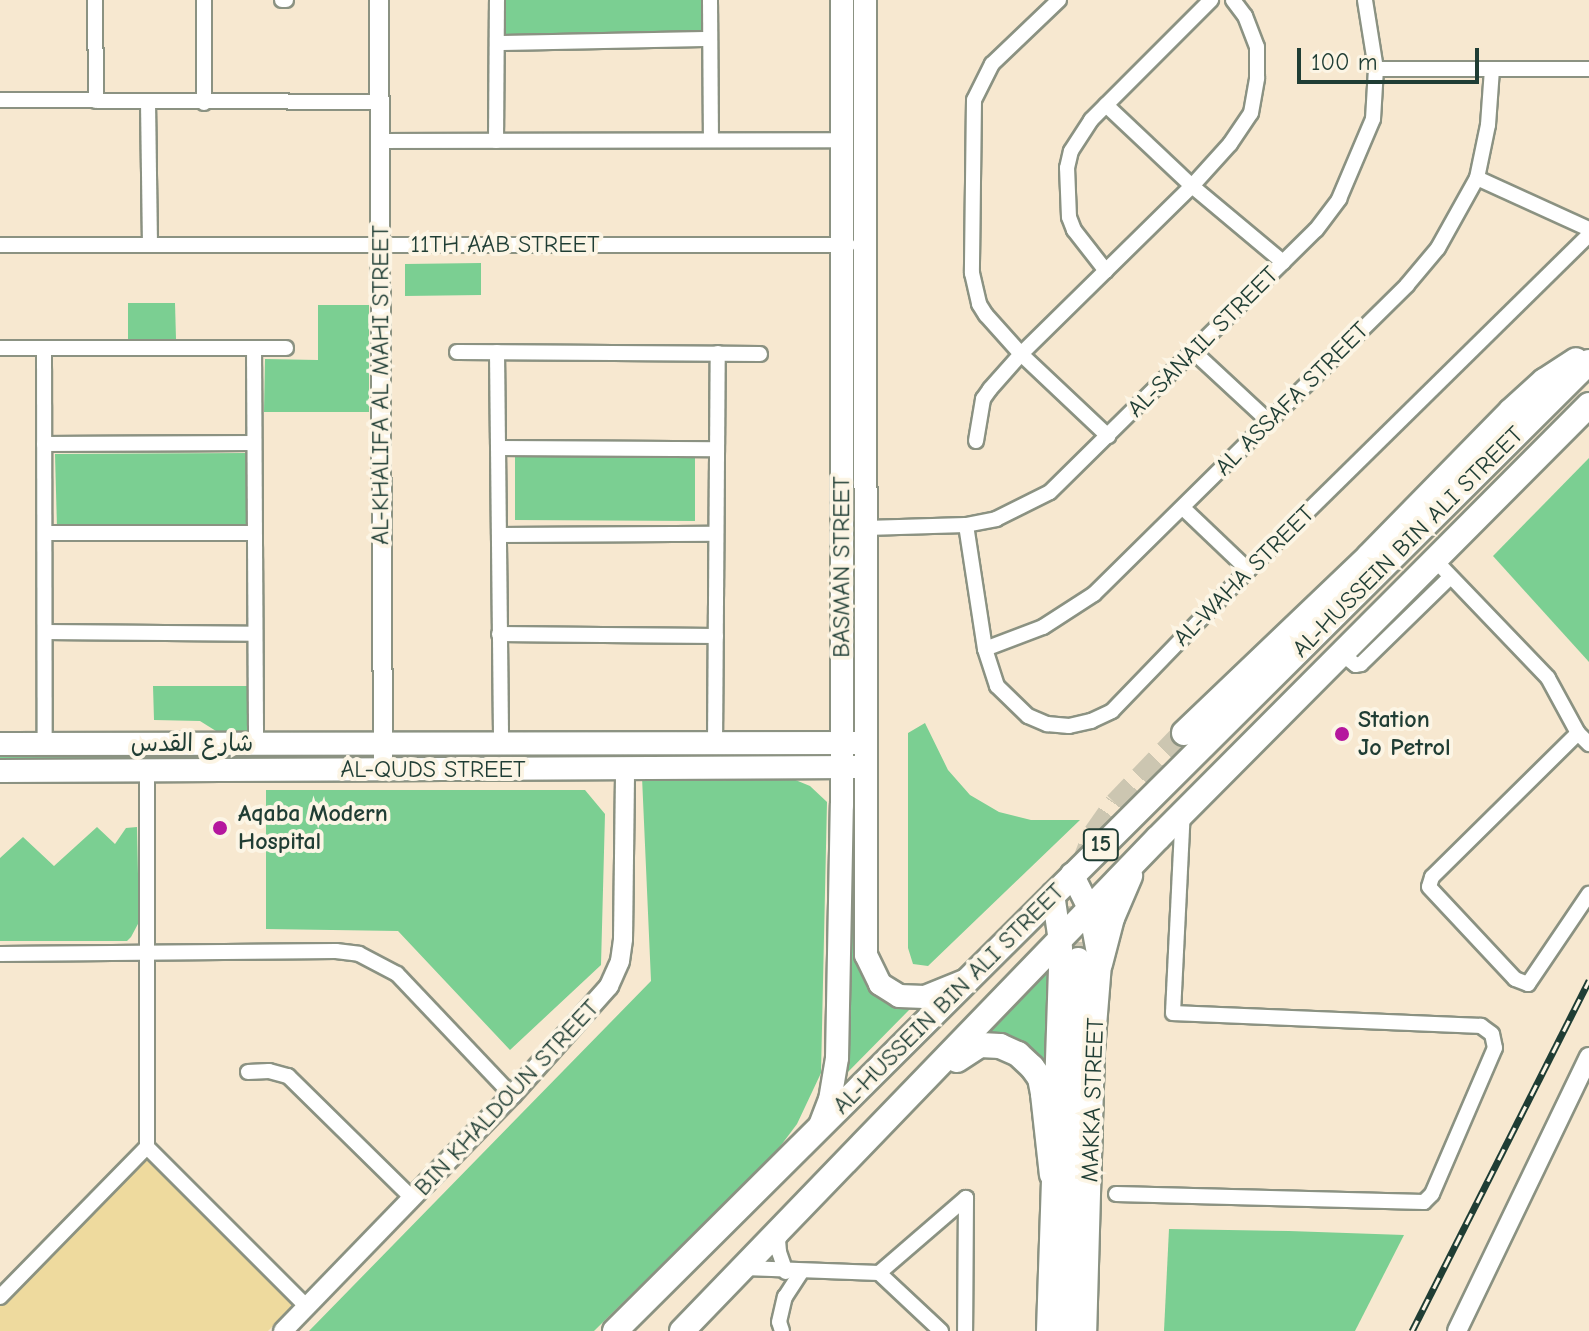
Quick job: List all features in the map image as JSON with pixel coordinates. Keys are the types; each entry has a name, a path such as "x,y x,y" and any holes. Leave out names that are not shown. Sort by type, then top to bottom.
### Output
{"highway":[{"path":"1184,733 1369,556 1511,411 1544,381 1589,353"},
{"name":"AL-HUSSEIN BIN ALI STREET","path":"615,1331 1589,362"},
{"name":"AL-HUSSEIN BIN ALI STREET","path":"682,1331 931,1077 1183,811 1341,653 1384,626 1442,569 1589,405"},
{"path":"1068,1331 1089,962 1142,854"},
{"path":"931,1077 980,1045 1000,1046 1018,1054 1040,1078 1052,1175"}],"main road":[{"name":"BASMAN STREET","path":"818,1131 830,1100 837,1058 843,767 840,533 844,245 842,0"},
{"name":"BASMAN STREET","path":"865,0 866,955 874,976 890,993 912,998 925,997 972,977"},
{"path":"809,744 829,732 843,714"},
{"name":"AL-QUDS STREET","path":"383,744 867,742"},
{"name":"شارع القدس","path":"0,744 383,744"},
{"name":"AL-QUDS STREET","path":"0,771 866,767"},
{"path":"786,769 820,782 831,793 842,815"},
{"name":"MAKKA STREET","path":"1072,874 1090,910 1093,1051 1085,1331"},
{"name":"MAKKA STREET","path":"1048,1331 1061,940 1053,894"}],"street":[{"path":"95,0 96,101"},
{"path":"204,0 204,103"},
{"name":"AL-KHALIFA AL MAHI STREET","path":"379,0 383,771"},
{"path":"496,141 497,0"},
{"path":"710,0 711,140"},
{"path":"1059,0 992,64 974,100 974,289 986,315 1021,354 1108,436"},
{"path":"1106,271 1074,230 1066,201 1071,151 1077,136 1211,0"},
{"path":"976,441 983,399 1021,354 1192,186 1240,131 1256,97 1257,47 1245,16 1233,0"},
{"name":"AL-SANAIL STREET","path":"866,528 966,525 1024,507 1050,492 1195,353 1316,230 1339,199 1360,156 1373,119 1376,69 1365,0"},
{"path":"497,43 710,39"},
{"path":"1376,69 1589,69"},
{"name":"AL ASSAFA STREET","path":"985,649 1043,627 1071,612 1183,508 1267,420 1407,285 1438,248 1477,178 1488,125 1492,69"},
{"path":"0,100 380,102"},
{"path":"148,102 150,244"},
{"path":"1106,105 1192,186 1283,262"},
{"path":"380,141 843,140"},
{"path":"1477,178 1589,232"},
{"name":"AL-WAHA STREET","path":"966,525 985,649 997,686 1028,716 1069,726 1091,721 1112,711 1248,570 1589,232"},
{"name":"11TH AAB STREET","path":"0,245 867,245"},
{"path":"0,348 286,348"},
{"path":"44,348 45,743"},
{"path":"254,348 256,744"},
{"path":"457,352 760,354"},
{"path":"497,352 501,744"},
{"path":"715,744 718,353"},
{"path":"1195,353 1267,420"},
{"path":"44,444 254,443"},
{"path":"498,448 717,449"},
{"path":"1183,508 1248,570"},
{"path":"45,533 254,533"},
{"path":"499,535 716,534"},
{"path":"1442,569 1548,678 1578,733 1589,744"},
{"path":"45,632 255,634"},
{"path":"499,634 716,636"},
{"path":"1578,733 1432,877 1429,887 1515,979 1528,984 1589,894"},
{"name":"BIN KHALDOUN STREET","path":"283,1331 601,999 616,974 623,939 625,769"},
{"path":"0,1297 147,1147 147,771"},
{"path":"1116,1194 1424,1202 1432,1194 1495,1048 1492,1034 1481,1026 1173,1013 1183,811"},
{"path":"0,954 336,951 368,957 397,974 512,1095"},
{"path":"1457,1331 1589,1057"},
{"path":"248,1072 269,1071 288,1076 412,1198"},
{"path":"147,1147 307,1307"},
{"path":"745,1268 879,1273 966,1198 965,1331"},
{"path":"782,1331 779,1322 794,1272 778,1240 788,1222"},
{"path":"879,1273 941,1331"}],"green space":[{"path":"505,0 702,0 704,35 506,39"},
{"path":"481,263 481,295 405,296 405,264"},
{"path":"851,270 856,272 859,725 851,742"},
{"path":"128,303 175,303 176,339 128,339"},
{"path":"318,305 369,305 369,412 264,412 265,359 318,360"},
{"path":"246,453 246,525 57,528 55,454"},
{"path":"515,455 695,456 695,521 515,520"},
{"path":"1589,458 1589,662 1493,556"},
{"path":"153,686 248,686 248,731 216,731 200,721 154,720"},
{"path":"925,723 948,770 970,795 999,812 1031,820 1080,820 928,966 913,964 908,948 908,733"},
{"path":"827,750 827,761 401,765 401,754"},
{"path":"362,752 365,756 362,759 0,763 0,753"},
{"path":"642,777 793,779 810,786 827,802 821,1073 797,1124 776,1152 594,1331 309,1331 651,981"},
{"path":"850,778 855,778 854,854 860,879 858,965 874,993 891,1004 910,1009 843,1077"},
{"path":"266,790 585,790 605,814 601,965 510,1050 398,931 266,929"},
{"path":"97,827 115,844 126,828 137,827 139,922 131,937 127,941 0,941 0,858 23,837 54,866"},
{"path":"1049,969 1051,1059 1043,1061 1014,1042 988,1031"},
{"path":"1169,1229 1404,1235 1355,1331 1164,1331"}],"sand":[{"path":"148,1158 295,1304 268,1331 0,1331 0,1292 126,1166"}],"tunnel":[{"path":"1081,870 1095,834 1116,804 1184,733"},
{"path":"1077,906 1078,960"}],"railway":[{"path":"1412,1331 1589,980"}],"place":[{"name":"Station Jo Petrol","path":"1342,734"},
{"name":"Aqaba Modern Hospital","path":"220,828"}]}
